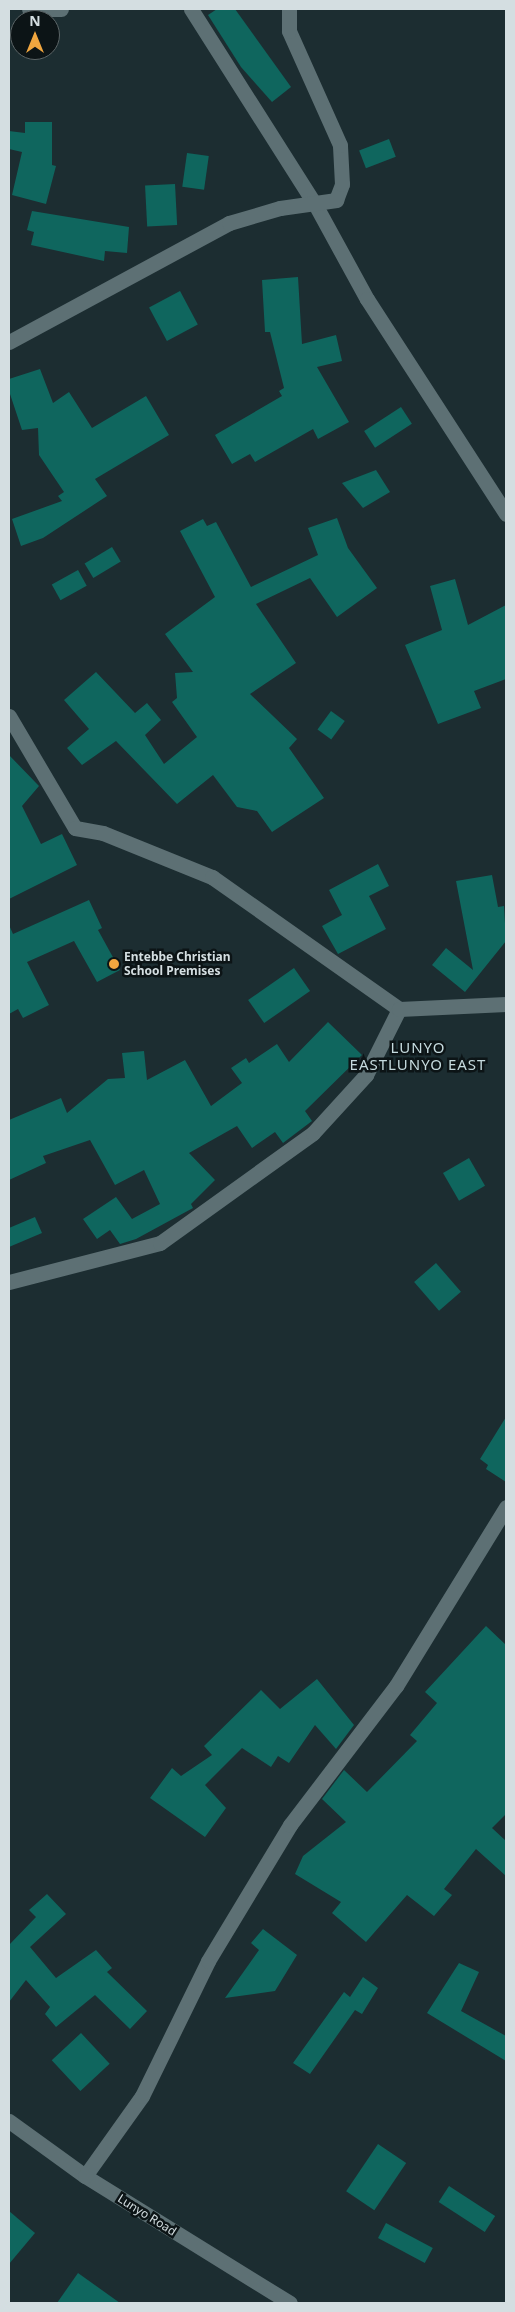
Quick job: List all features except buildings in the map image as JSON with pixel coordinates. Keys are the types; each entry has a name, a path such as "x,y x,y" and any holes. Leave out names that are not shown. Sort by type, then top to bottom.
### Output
{"street":[{"path":"29,9 62,9"},
{"path":"191,9 316,206 367,298 506,514"},
{"path":"9,342 229,223 280,208 316,206 336,200 342,184 340,145 289,31 289,9"},
{"path":"9,716 75,828 103,833 212,877 399,1009 506,1004"},
{"path":"9,1282 160,1243 312,1133 366,1075 399,1009"},
{"path":"85,2176 142,2096 208,1961 290,1826 396,1686 506,1507"},
{"name":"Lunyo Road","path":"9,2121 85,2176 290,2303"}],"place":[{"name":"Entebbe Christian School Premises","path":"114,964"}],"district":[{"name":"LUNYO EASTLUNYO EAST","path":"418,1056"}]}
